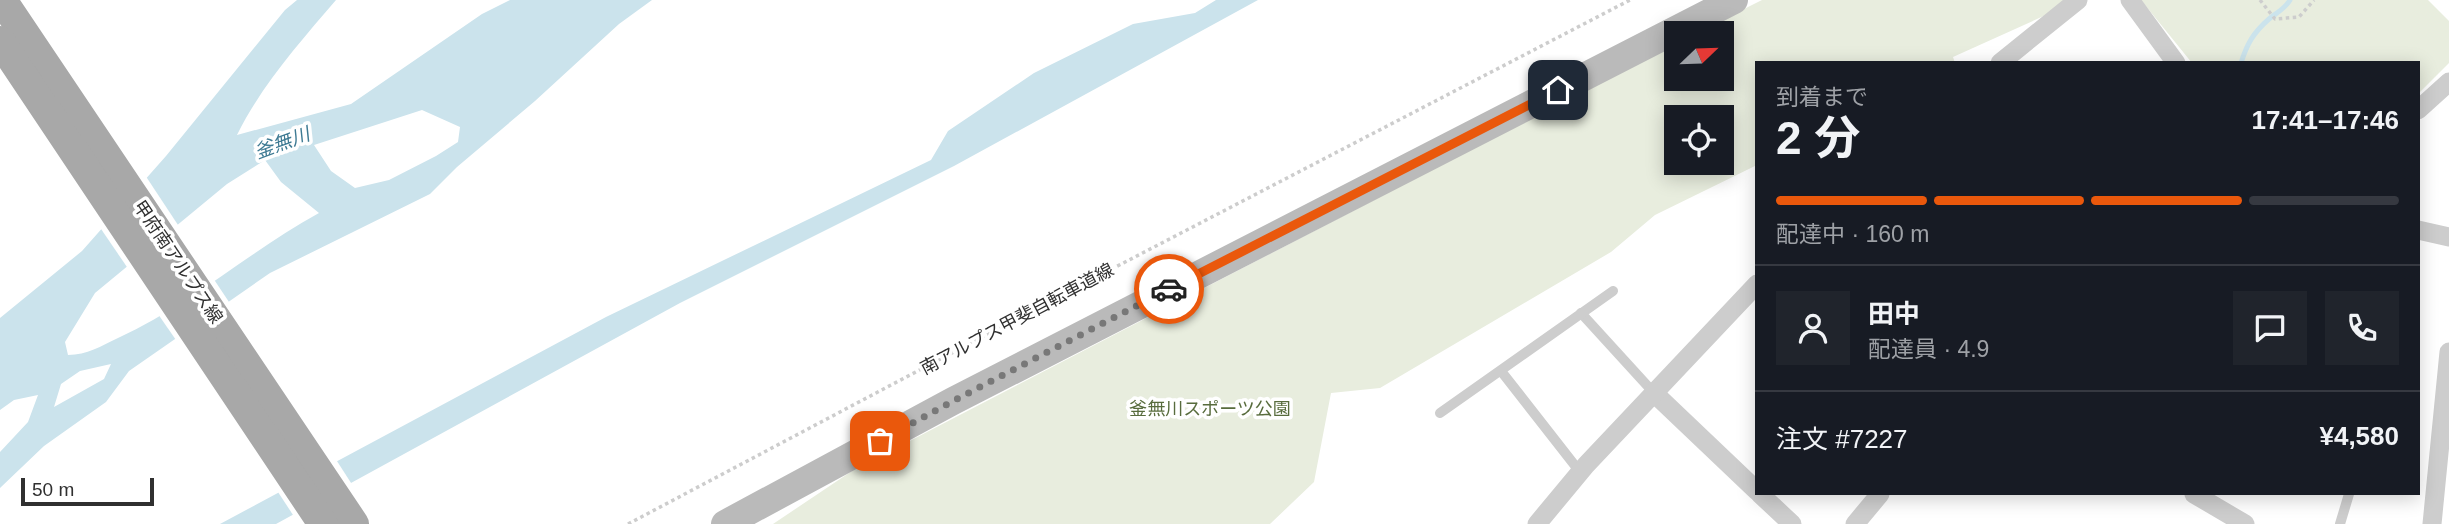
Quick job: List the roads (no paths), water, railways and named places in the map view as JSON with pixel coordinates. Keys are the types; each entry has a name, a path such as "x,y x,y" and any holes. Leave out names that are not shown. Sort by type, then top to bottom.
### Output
{"main road":[{"name":"甲府南アルプス線","path":"2,0 354,524"},
{"path":"725,524 953,401 1734,0"},
{"name":"甲府南アルプス線","path":"0,41 323,524"},
{"path":"755,524 808,481"}],"street":[{"path":"2002,61 2078,0"},
{"path":"2130,0 2175,61"},
{"path":"2420,108 2449,82"},
{"path":"2420,230 2449,237"},
{"path":"1537,524 1580,472 1755,288"},
{"path":"2449,352 2433,516 2449,520"},
{"path":"1654,393 1755,489"},
{"path":"1761,495 1792,524"},
{"path":"1855,524 1879,495"},
{"path":"2196,495 2241,523"}],"lane":[{"path":"1440,413 1614,290"},
{"path":"1581,313 1654,393"},
{"path":"1501,370 1580,472"},
{"path":"2340,524 2349,495"}],"water":[{"name":"釜無川","path":"297,0 336,0 269,82 237,135 351,104 482,14 510,0 652,0 619,24 430,194 270,273 129,371 106,402 44,446 0,488 0,452 28,422 38,395 14,400 0,410 0,318 82,251 166,156 285,10","holes":["422,110 460,127 458,142 389,180 355,188 331,171 314,145","265,160 281,182 319,213 144,325 94,349 68,355 65,342 95,293 227,184","111,364 104,379 54,407 61,384 80,371"]},
{"path":"1216,0 1258,0 954,166 680,303 276,524 220,524 606,317 931,160 948,131 1034,73 1133,24 1195,13"}],"waterway":[{"path":"2242,61 2255,34 2290,0"}],"park label":[{"name":"釜無川スポーツ公園","path":"1210,409"}]}
